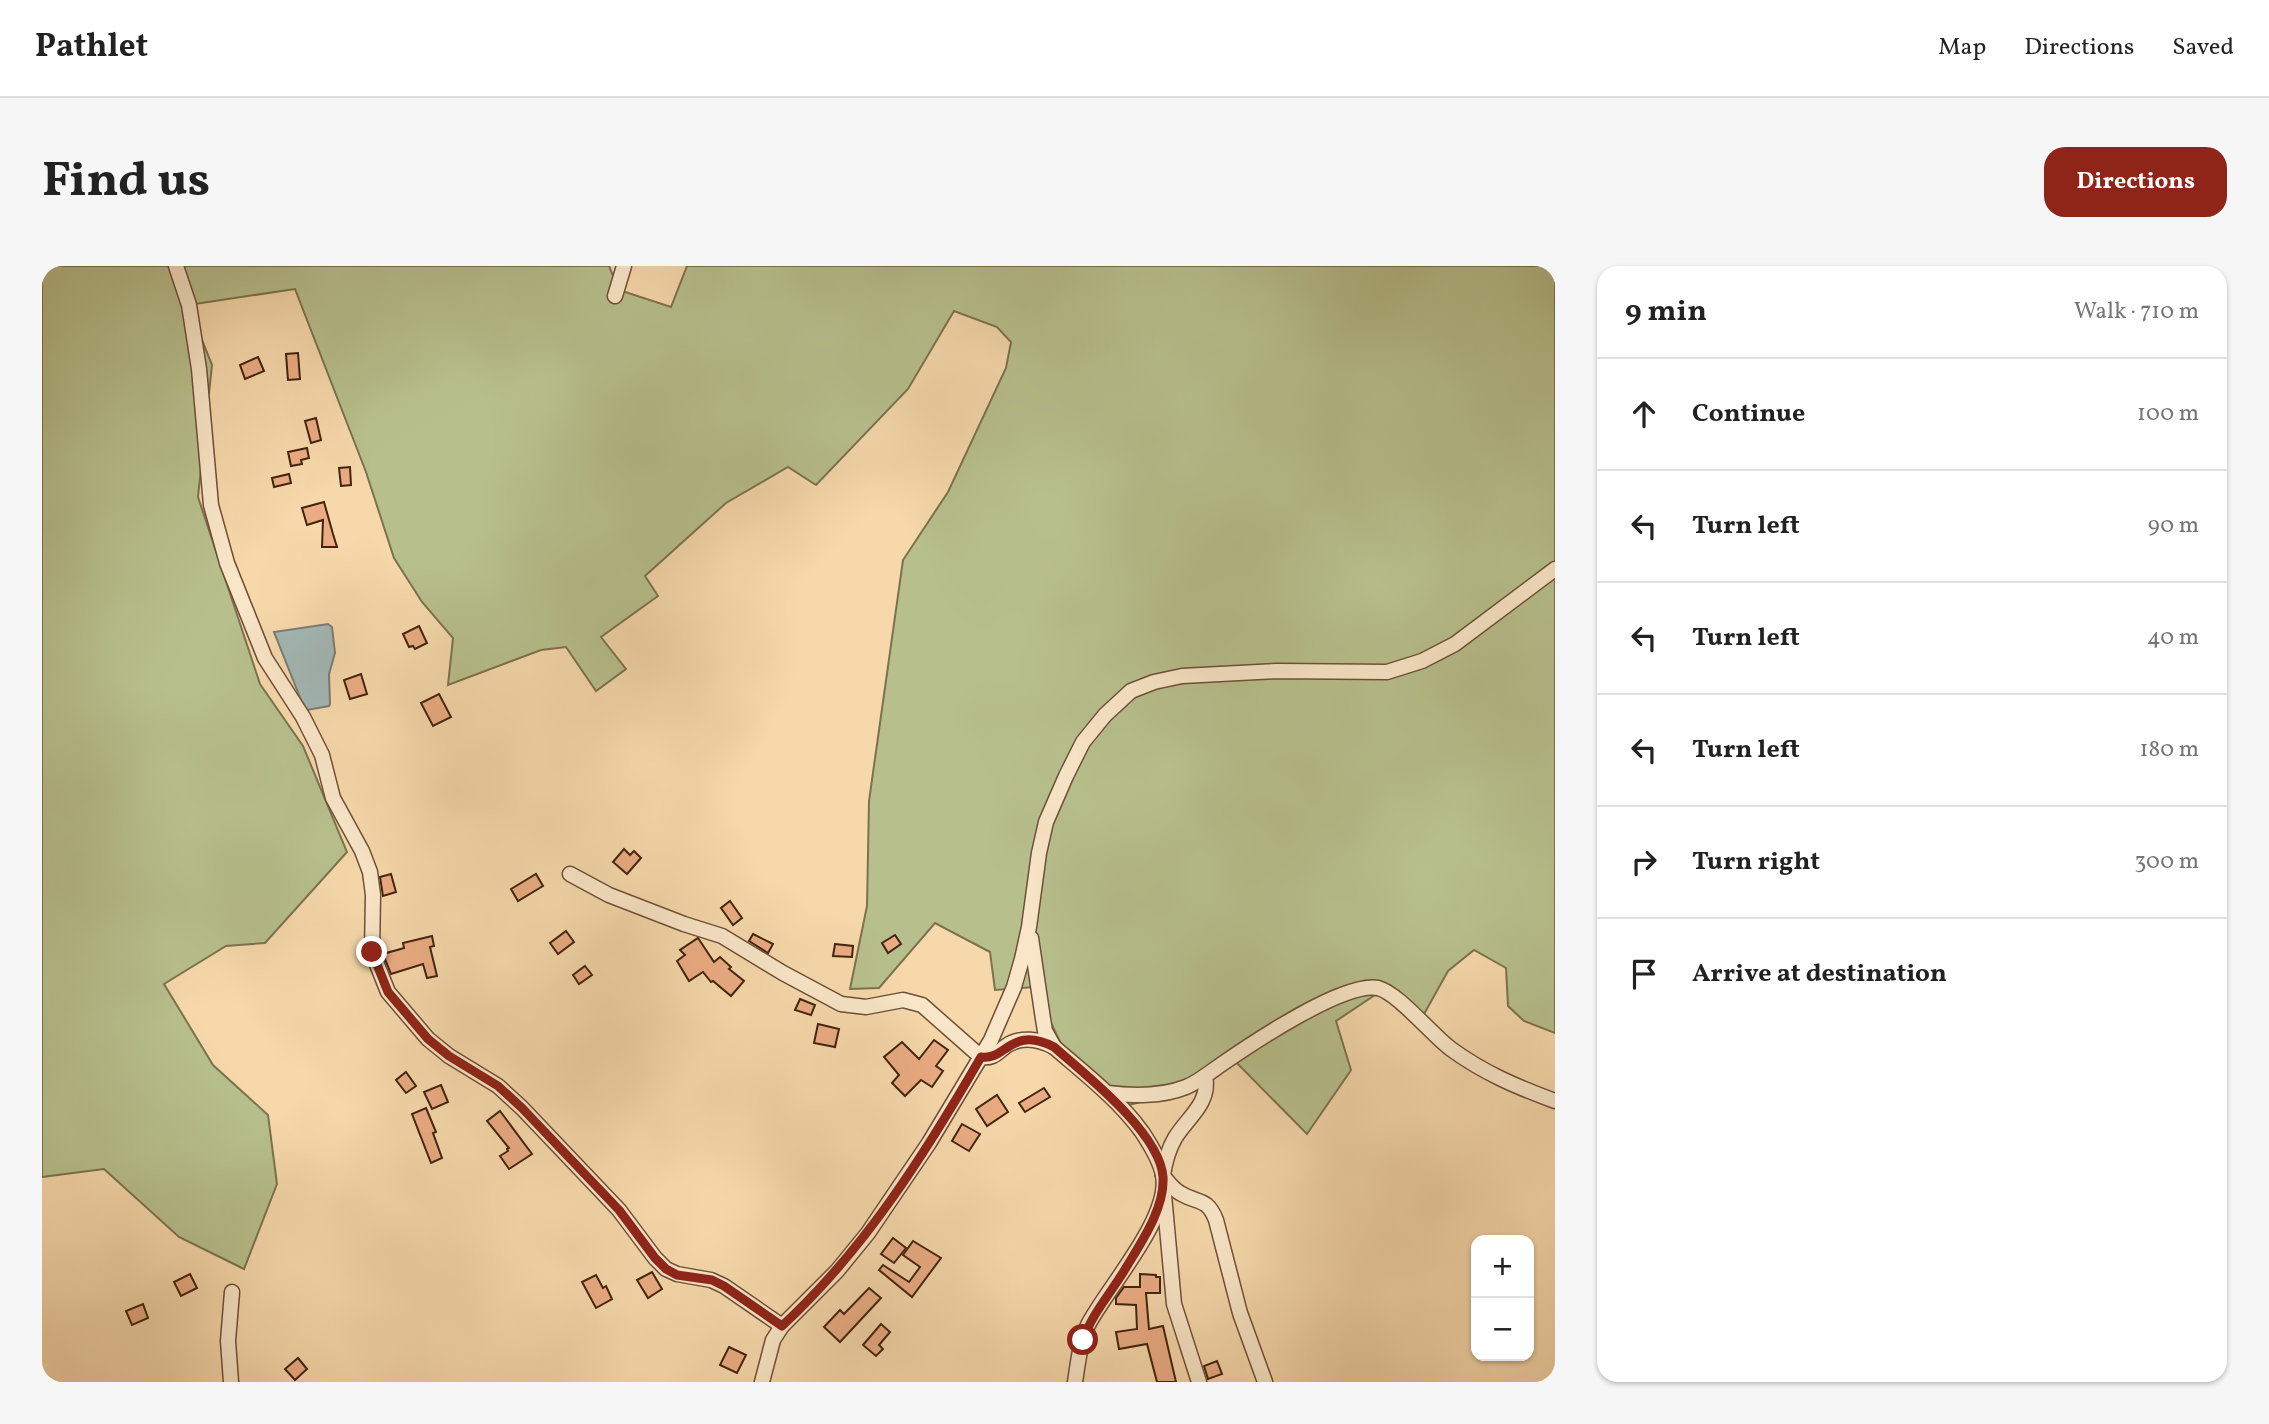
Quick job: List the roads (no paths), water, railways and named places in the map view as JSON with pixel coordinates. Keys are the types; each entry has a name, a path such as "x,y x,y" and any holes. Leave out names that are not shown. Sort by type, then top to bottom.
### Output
{"street":[{"path":"176,266 188,305 199,369 211,505 227,563 265,657 303,717 322,755 333,798 362,851 370,872 373,895 372,952 388,992 428,1039 449,1056 498,1086 522,1108 619,1210 666,1269 677,1275 712,1280 782,1326"},
{"path":"615,296 624,266"},
{"path":"762,1382 773,1340 782,1326 837,1271 868,1233 929,1143 981,1057 1014,987 1029,927 1046,822 1083,742 1105,715 1131,691 1154,682 1206,673 1387,672 1422,661 1455,645 1555,569"},
{"path":"570,874 609,894 722,936 783,973 841,1003 866,1007 904,1000 922,1005 981,1057 992,1057 1009,1044 1022,1040 1045,1042 1054,1047 1107,1093 1142,1133 1154,1152 1163,1176 1174,1304 1199,1382"},
{"path":"1029,927 1045,1031 1054,1047"},
{"path":"1107,1093 1128,1096 1171,1092 1186,1087 1323,1003 1374,988 1391,995 1448,1046 1497,1079 1555,1101"},
{"path":"1074,1382 1087,1328 1146,1233 1161,1196 1170,1147 1203,1100 1205,1076"},
{"path":"1163,1176 1181,1194 1198,1199 1212,1209 1240,1313 1265,1382"},
{"path":"231,1382 228,1341 232,1292"}]}
